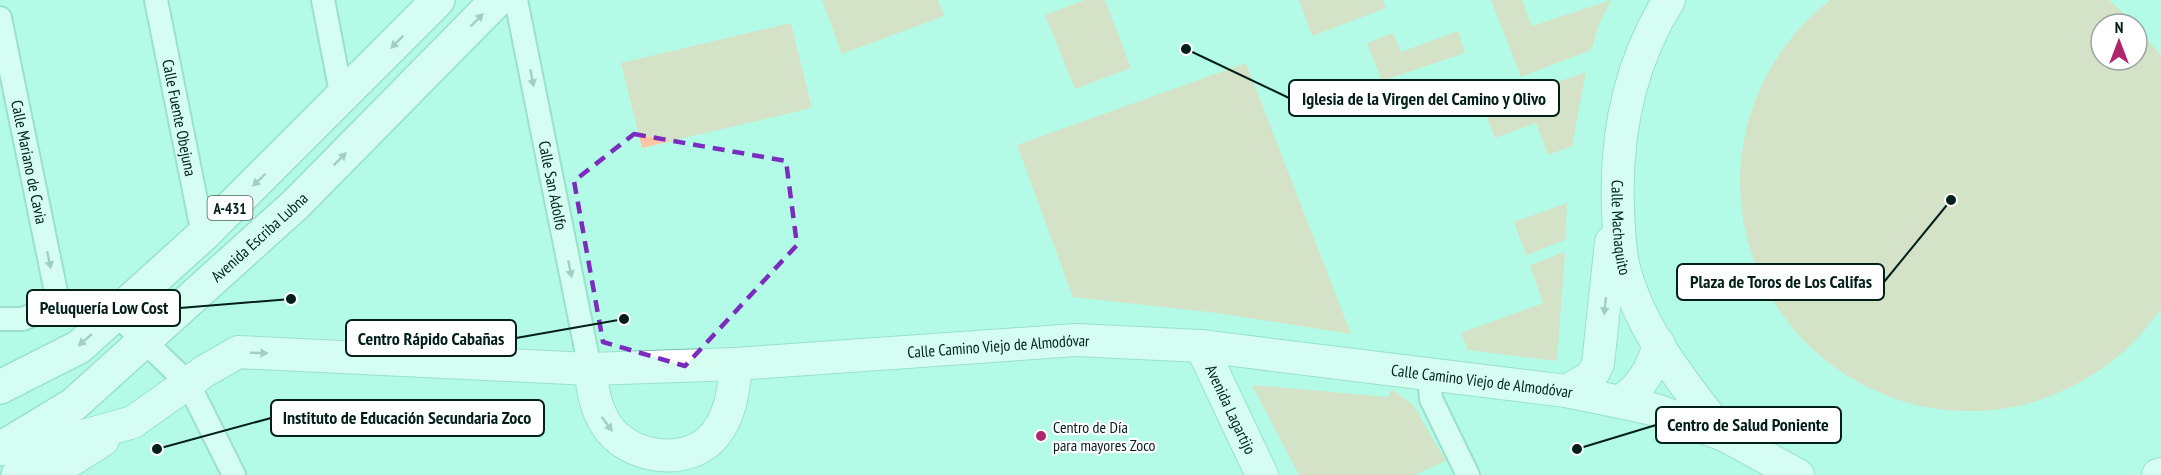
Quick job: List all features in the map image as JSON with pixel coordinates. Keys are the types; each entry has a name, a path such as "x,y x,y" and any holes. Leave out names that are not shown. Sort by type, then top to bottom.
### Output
{"main road":[{"name":"A-431","path":"0,387 79,347 202,235 438,0"},
{"name":"Avenida Escriba Lubna","path":"0,449 73,405 296,204 497,0"},
{"path":"18,475 44,462 73,405"}],"street":[{"name":"Calle Fuente Obejuna","path":"156,0 202,235"},
{"path":"323,0 342,98"},
{"name":"Calle San Adolfo","path":"516,0 590,369"},
{"name":"Calle Machaquito","path":"1669,0 1637,62 1624,106 1617,185 1619,236 1624,268 1637,302 1659,344 1693,397 1724,435"},
{"name":"Calle Mariano de Cavia","path":"0,18 56,292 55,306 23,319 0,319"},
{"path":"1566,391 1592,377 1598,364 1617,185"},
{"path":"116,314 188,383 234,475"},
{"name":"Calle Camino Viejo de Almodóvar","path":"188,383 238,352 590,369 736,364 1076,340 1201,346 1566,391 1620,402 1656,410 1724,435 1798,475"},
{"path":"1620,402 1632,394 1646,376 1659,344"},
{"name":"Avenida Lagartijo","path":"1201,346 1262,475"},
{"path":"590,369 594,401 608,428 630,446 688,465 724,419 733,393 736,364"},
{"path":"1429,375 1431,399 1468,475"},
{"path":"0,461 44,462 133,422 188,383"}],"highlighted area":[{"path":"634,134 786,161 797,245 685,366 603,342 574,181"}],"shaded area":[{"path":"822,0 938,0 944,16 842,54"},
{"path":"1085,0 1105,0 1131,68 1075,89 1045,15"},
{"path":"1299,0 1383,0 1386,8 1312,36"},
{"path":"1491,0 1522,0 1532,26 1611,0 1599,24 1591,50 1521,77"},
{"path":"1830,0 2109,0 2122,12 2089,12 2089,72 2149,72 2149,41 2161,56 2161,308 2125,350 2095,373 2045,398 2010,408 1956,411 1920,406 1902,401 1841,372 1795,330 1762,279 1744,223 1741,163 1754,104 1784,48"},
{"path":"791,23 812,108 642,148 621,63"},
{"path":"1458,31 1465,53 1382,81 1367,43 1393,33 1401,52"},
{"path":"1246,63 1351,334 1217,313 1073,297 1017,145"},
{"path":"1586,72 1572,146 1548,155 1536,123 1495,138 1483,108"},
{"path":"1567,203 1565,240 1526,255 1514,222"},
{"path":"1565,252 1557,361 1468,350 1461,333 1543,303 1530,265"},
{"path":"1252,385 1388,397 1392,389 1414,406 1446,461 1414,475 1299,475"}],"place":[{"name":"Iglesia de la Virgen del Camino y Olivo","path":"1186,49"},
{"name":"Plaza de Toros de Los Califas","path":"1951,200"},
{"name":"Peluquería Low Cost","path":"291,299"},
{"name":"Centro Rápido Cabañas","path":"624,319"},
{"name":"Centro de Día para mayores Zoco","path":"1041,436"},
{"name":"Instituto de Educación Secundaria Zoco","path":"157,449"},
{"name":"Centro de Salud Poniente","path":"1577,449"}]}
